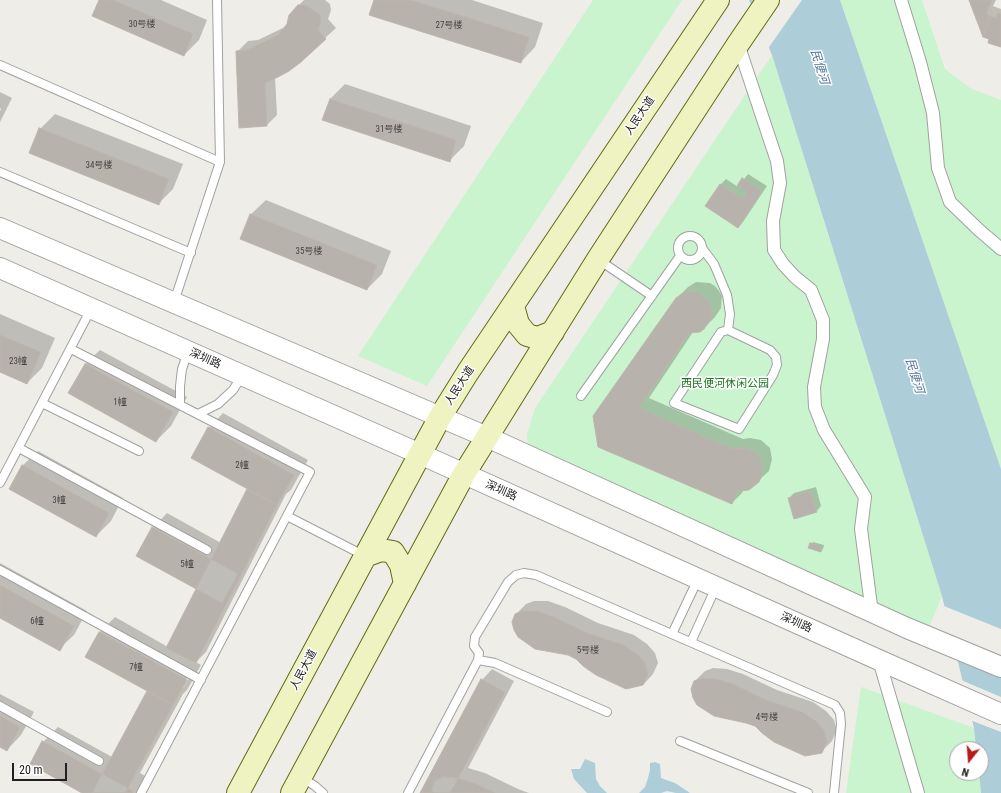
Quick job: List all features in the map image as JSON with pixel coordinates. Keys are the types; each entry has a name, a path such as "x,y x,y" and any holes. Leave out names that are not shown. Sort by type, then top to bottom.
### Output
{"main road":[{"path":"303,785 405,584 464,474 598,260 768,0"},
{"name":"人民大道","path":"238,793 440,417 718,1"},
{"path":"513,306 518,324 527,335 538,338 553,332"},
{"path":"365,556 381,550 393,552 401,565 405,584"}],"street":[{"path":"901,0 920,62 933,113 938,168 950,202 1001,249"},
{"path":"742,38 777,161 780,183 773,221 774,250 787,268 811,290 823,320 823,339 814,387 815,407 824,430 865,497 861,529 872,613"},
{"path":"0,228 355,379 487,437 872,613 1001,667"},
{"name":"深圳路","path":"0,268 420,454 948,692 1001,714"},
{"path":"879,660 918,793"}],"lane":[{"path":"174,302 220,162 217,0"},
{"path":"0,66 220,162"},
{"path":"0,172 190,253"},
{"path":"702,248 699,256 692,260 684,259 678,253 678,245 685,236 689,235 697,238 702,244 702,248 714,264 727,295 730,314 728,330"},
{"path":"581,396 680,256"},
{"path":"598,260 652,296"},
{"path":"0,483 91,309"},
{"path":"728,330 770,350 776,357 777,365 773,375 739,429 674,403 721,332 728,330"},
{"path":"71,349 310,472 141,793"},
{"path":"180,405 182,369 188,352"},
{"path":"198,414 218,404 233,390 242,376"},
{"path":"42,403 139,451"},
{"path":"19,448 207,550"},
{"path":"287,516 365,556"},
{"path":"0,570 201,680"},
{"path":"408,793 478,660 479,653 474,646 475,637 508,582 516,574 524,573 536,575 835,706 840,713 841,724 834,793"},
{"path":"672,634 698,579"},
{"path":"690,642 716,587"},
{"path":"478,660 495,663 607,712"},
{"path":"0,706 99,761"},
{"path":"680,741 808,793"},
{"path":"303,785 323,793"}],"green space":[{"path":"593,0 682,0 427,386 358,356"},
{"path":"840,0 922,0 945,69 970,88 1001,100 1001,469"},
{"name":"西民便河休闲公园","path":"772,55 942,596 928,630 528,456 527,435 535,408"},
{"path":"861,687 974,728 975,741 949,741 949,781 980,781 981,793 846,793"}],"water":[{"name":"民便河","path":"749,0 840,0 1001,469 1001,793 981,793 980,781 989,781 989,741 975,741 974,728 942,596 772,55"},
{"path":"585,759 595,763 596,779 607,793 587,793 574,779 571,769 580,769"},
{"path":"655,762 660,764 661,778 675,783 690,793 676,793 667,791 661,793 639,793 645,787 650,770 650,763"}],"pier":[{"path":"755,0 802,0 767,50 750,7"},
{"path":"944,606 1001,629 1001,678 956,659"},
{"path":"961,680 1001,697 1001,732 970,720"}],"building":[{"path":"99,0 113,0 193,34 184,56 92,16"},
{"path":"374,0 411,0 529,37 521,63 369,15"},
{"path":"969,0 992,0 986,14 990,16 983,37"},
{"path":"298,5 306,5 320,15 321,21 318,30 326,39 289,71 265,83 267,126 239,128 236,51 247,50 278,35 287,24 289,15"},
{"path":"998,13 1001,14 1001,47 988,43 989,39 983,37 990,16 996,18"},
{"path":"330,99 456,140 450,162 322,120"},
{"path":"39,128 169,179 159,205 29,153"},
{"path":"742,178 762,191 738,228 705,206 720,184 743,199 747,192 737,186"},
{"path":"250,214 377,265 367,290 240,239"},
{"path":"692,291 699,293 709,301 712,313 711,319 700,332 689,333 639,408 732,449 745,448 756,453 762,464 759,482 749,490 737,491 732,504 598,447 593,416 676,298 685,292"},
{"path":"0,335 41,352 27,384 0,372"},
{"path":"85,364 173,412 156,442 68,393"},
{"path":"208,427 294,475 277,505 191,458"},
{"path":"22,465 109,513 96,537 9,489"},
{"path":"247,489 277,505 196,663 166,648"},
{"path":"810,491 817,512 794,519 788,498"},
{"path":"152,527 238,574 222,603 136,556"},
{"path":"810,543 822,547 821,552 808,548"},
{"path":"0,585 74,626 60,651 0,618"},
{"path":"523,611 537,611 554,617 587,633 624,645 637,654 645,663 648,674 643,685 626,689 596,675 576,659 568,655 535,649 518,637 514,630 512,622 515,614"},
{"path":"99,632 187,680 173,705 85,657"},
{"path":"702,678 716,679 733,684 766,700 802,712 816,721 824,730 827,741 822,753 805,756 774,742 755,726 714,716 697,705 693,698 691,689 694,681"},
{"path":"481,679 505,692 450,793 420,793"},
{"path":"147,691 173,705 125,793 92,793"},
{"path":"0,716 20,727 7,751 0,747"},
{"path":"42,741 133,791 132,793 82,793 30,764"},
{"path":"443,777 457,778 474,783 495,793 433,793 432,788 435,781"}]}
